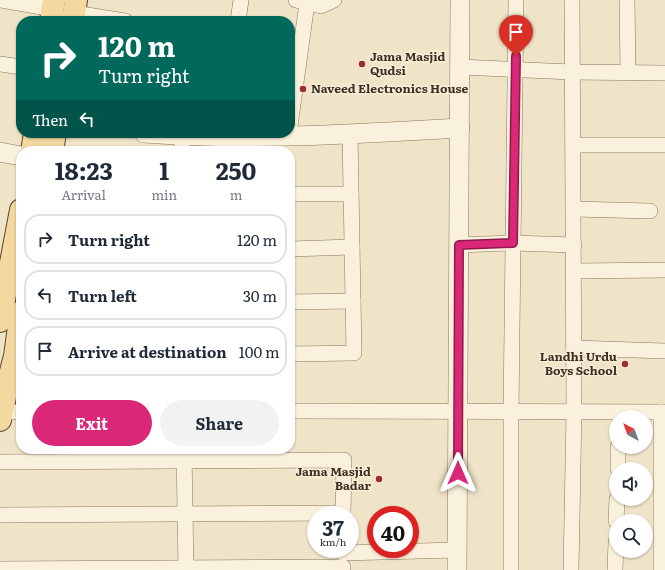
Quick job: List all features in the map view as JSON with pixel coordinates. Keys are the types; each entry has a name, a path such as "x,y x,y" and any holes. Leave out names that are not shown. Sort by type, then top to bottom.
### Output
{"main road":[{"path":"16,302 16,332"},
{"path":"8,414 16,368"}],"street":[{"path":"0,0 53,10"},
{"path":"239,16 241,0"},
{"path":"295,56 302,1 321,6 334,0"},
{"path":"457,570 460,0"},
{"path":"511,570 511,412 516,0"},
{"path":"571,570 574,412 572,0"},
{"path":"627,0 628,72"},
{"path":"74,11 100,16"},
{"path":"0,64 16,66"},
{"path":"460,67 572,72 665,73"},
{"path":"295,132 350,134 460,128"},
{"path":"295,354 354,353 350,134"},
{"path":"163,138 182,143 204,138"},
{"path":"573,145 665,145"},
{"path":"0,152 16,155"},
{"path":"295,194 351,194"},
{"path":"574,209 650,211"},
{"path":"459,245 513,243 574,245"},
{"path":"295,249 352,247"},
{"path":"574,271 665,270"},
{"path":"295,302 353,301"},
{"path":"574,348 665,351"},
{"path":"295,411 574,412 609,414"},
{"path":"653,413 663,412 661,570"},
{"path":"0,462 184,455 344,460 343,506"},
{"path":"184,455 186,569"},
{"path":"0,515 307,514"},
{"path":"0,569 186,569 343,560 457,550"},
{"path":"615,558 615,570"}],"place":[{"name":"Jama Masjid Qudsi","path":"362,64"},
{"name":"Naveed Electronics House","path":"303,89"},
{"name":"Landhi Urdu Boys School","path":"625,364"},
{"name":"Jama Masjid Badar","path":"379,479"}],"route":[{"path":"458,473 459,245 513,243 516,56"}]}
